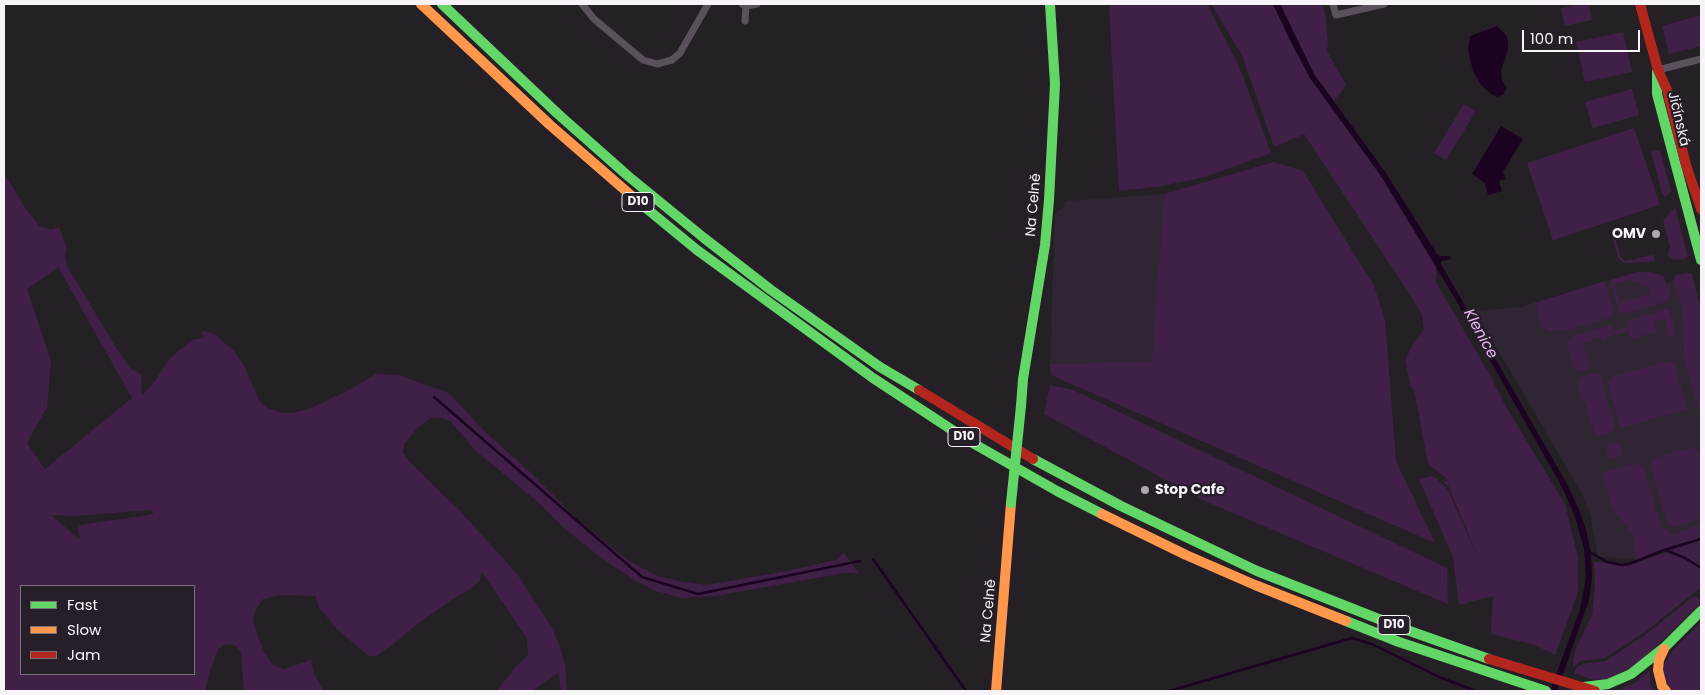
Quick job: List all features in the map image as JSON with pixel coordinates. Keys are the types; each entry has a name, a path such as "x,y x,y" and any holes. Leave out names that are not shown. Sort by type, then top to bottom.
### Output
{"main road":[{"name":"D10","path":"421,4 550,125 620,187 697,250 873,378 970,441 1057,491 1122,524 1255,585 1399,642 1546,691"},
{"name":"D10","path":"442,4 558,114 628,176 704,238 771,290 880,367 976,426 1121,506 1257,571 1404,629 1533,673 1595,691"},
{"name":"Na Celně","path":"996,691 1023,379 1045,245 1049,200 1055,84 1050,4"},
{"name":"Jičínská","path":"1640,4 1658,70 1667,90 1686,165 1701,209"},
{"name":"Jičínská","path":"1658,70 1657,94 1701,260"},
{"path":"1579,687 1600,686 1622,679 1641,667 1665,647 1701,611"},
{"path":"1665,647 1659,660 1658,670 1662,686 1666,691"}],"street":[{"path":"582,4 594,19 643,60 657,64 672,60 680,53 708,4"},
{"path":"745,21 744,5 757,4"},
{"path":"1333,4 1336,15 1384,4"},
{"path":"1658,70 1701,59"}],"shaded area":[{"path":"1109,4 1207,4 1239,66 1271,153 1205,177 1162,186 1119,191"},
{"path":"1211,4 1273,4 1310,78 1381,176 1436,265 1436,282 1491,377 1506,407 1565,504 1578,557 1578,592 1555,655 1535,645 1491,634 1493,596 1459,605 1453,557 1419,479 1434,476 1448,490 1480,562 1449,487 1442,480 1448,481 1428,464 1414,389 1411,388 1405,360 1424,330 1422,315 1304,134 1274,147 1242,55"},
{"path":"1280,4 1323,4 1328,42 1327,51 1346,85 1334,101 1314,74"},
{"path":"1588,4 1592,20 1565,26 1561,8"},
{"path":"1701,15 1701,46 1669,54 1662,26"},
{"path":"1623,32 1632,72 1585,82 1576,42"},
{"path":"1632,89 1639,115 1593,128 1585,102"},
{"path":"1464,104 1476,111 1446,160 1434,153"},
{"path":"1634,128 1660,205 1553,240 1527,163"},
{"path":"1660,150 1671,191 1666,197 1662,194 1651,152"},
{"path":"1274,162 1303,171 1374,286 1385,320 1396,461 1435,543 1051,375 1050,364 1152,362 1164,194"},
{"path":"4,173 25,208 39,226 51,230 59,227 67,248 65,255 67,266 118,351 131,369 141,374 142,395 155,381 170,358 192,340 205,338 201,332 204,331 214,334 233,350 243,364 260,402 267,408 282,413 309,409 347,391 376,374 398,375 449,393 485,432 530,472 579,521 629,561 658,576 706,585 787,571 836,560 844,552 858,573 844,573 715,596 682,598 656,591 636,581 600,557 564,528 539,503 476,451 450,421 442,418 430,418 417,428 404,444 403,452 409,461 460,511 518,575 552,628 559,644 565,665 567,691 561,691 559,675 556,674 532,691 497,691 517,665 528,656 527,638 481,571 480,580 472,588 451,600 376,656 370,656 365,653 336,628 319,607 315,596 280,595 263,599 256,609 253,618 264,652 273,665 284,669 311,660 314,674 324,691 244,691 241,653 236,646 231,644 223,645 218,650 205,691 4,691","holes":["58,267 132,398 45,469 27,443 47,407 51,361 27,289","152,510 153,514 80,525 78,529 80,540 51,515 73,516"]},
{"path":"1164,194 1153,363 1050,364 1055,213 1062,209 1067,201"},
{"path":"1675,207 1688,257 1673,260 1668,256 1670,247 1663,221"},
{"path":"1614,235 1621,257 1625,261 1652,255 1655,261 1623,263 1618,257 1612,236"},
{"path":"1637,272 1650,272 1663,276 1666,283 1673,281 1676,277 1701,328 1701,538 1635,559 1598,557 1590,514 1582,494 1475,311 1521,307"},
{"path":"1637,272 1650,272 1663,276 1670,294 1665,302 1623,314 1619,311 1610,280","holes":["1630,280 1649,286 1652,293 1619,302 1614,284"]},
{"path":"1692,274 1701,309 1701,418 1684,357 1683,308 1673,280 1675,275"},
{"path":"1605,281 1614,313 1612,317 1565,331 1549,331 1542,327 1535,303"},
{"path":"1666,309 1670,311 1674,327 1673,342 1670,335 1666,336 1665,332 1669,331 1665,319 1654,322 1657,332 1631,339 1628,331 1605,338 1606,340 1603,340 1602,337 1583,343 1590,369 1579,372 1574,369 1567,343 1571,337 1612,325 1614,331 1628,327 1627,321"},
{"path":"1670,361 1674,364 1687,409 1621,428 1607,381 1610,377"},
{"path":"1596,373 1600,376 1615,425 1613,431 1599,436 1594,433 1578,386 1580,386 1581,377"},
{"path":"1050,385 1073,390 1447,568 1448,604 1207,502 1044,414"},
{"path":"1620,441 1622,455 1613,458 1608,456 1606,449 1609,444"},
{"path":"1692,447 1698,451 1701,462 1701,518 1674,527 1667,523 1651,464 1655,458"},
{"path":"1637,463 1644,467 1661,528 1673,534 1701,525 1701,587 1645,632 1605,658 1581,661 1573,667 1577,646 1592,615 1595,589 1594,562 1635,563 1696,542 1635,560 1633,534 1612,508 1602,473"},
{"path":"1693,597 1698,597 1701,603 1641,661 1614,677 1601,680 1590,679 1574,673 1576,668 1582,664 1606,661 1646,634"},
{"path":"1701,621 1701,691 1672,691 1663,671 1665,663 1674,649"},
{"path":"1649,671 1650,684 1654,691 1629,691 1621,688 1635,683"}],"water":[{"name":"Klenice","path":"1273,4 1280,4 1314,74 1386,173 1437,254 1440,256 1450,256 1451,259 1441,261 1441,264 1567,484 1580,512 1591,553 1592,578 1589,600 1557,691 1550,691 1580,610 1586,577 1584,548 1574,514 1562,487 1454,297 1381,176 1310,78"},
{"path":"1497,26 1506,35 1508,42 1508,50 1501,70 1502,81 1507,88 1503,95 1498,97 1491,94 1481,85 1473,71 1468,50 1470,36"},
{"path":"1501,126 1523,139 1503,172 1506,179 1499,181 1502,191 1488,195 1485,183 1472,174"}],"waterway":[{"path":"434,397 642,577 698,594 860,561"},
{"path":"1588,551 1607,562 1622,565 1701,539"},
{"path":"1665,550 1685,558 1701,568"},
{"path":"873,559 966,691"},
{"path":"1169,691 1352,638 1372,644 1439,677 1476,691"}],"traffic: fast":[{"path":"442,4 558,114 628,176 704,238 771,290 880,367 919,390"},
{"path":"1021,406 1023,379 1045,245 1049,200 1055,84 1050,4"},
{"path":"1657,72 1657,94 1701,260"},
{"path":"641,204 697,250 873,378 969,441 1102,514"},
{"path":"1011,503 1021,406"},
{"path":"1033,459 1121,506 1257,571 1404,629 1489,659"},
{"path":"1584,687 1608,684 1631,674 1665,647 1701,611"},
{"path":"1346,621 1399,642 1546,691"}],"traffic: slow":[{"path":"421,4 550,125 641,204"},
{"path":"996,691 1011,503"},
{"path":"1102,514 1186,555 1346,621"},
{"path":"1664,649 1659,660 1658,670 1662,686 1666,691"}],"traffic: jam":[{"path":"1640,4 1658,70 1667,90 1686,165 1701,209"},
{"path":"919,390 1033,459"},
{"path":"1489,659 1595,691"}],"place":[{"name":"OMV","path":"1656,234"},
{"name":"Stop Cafe","path":"1145,490"}]}
